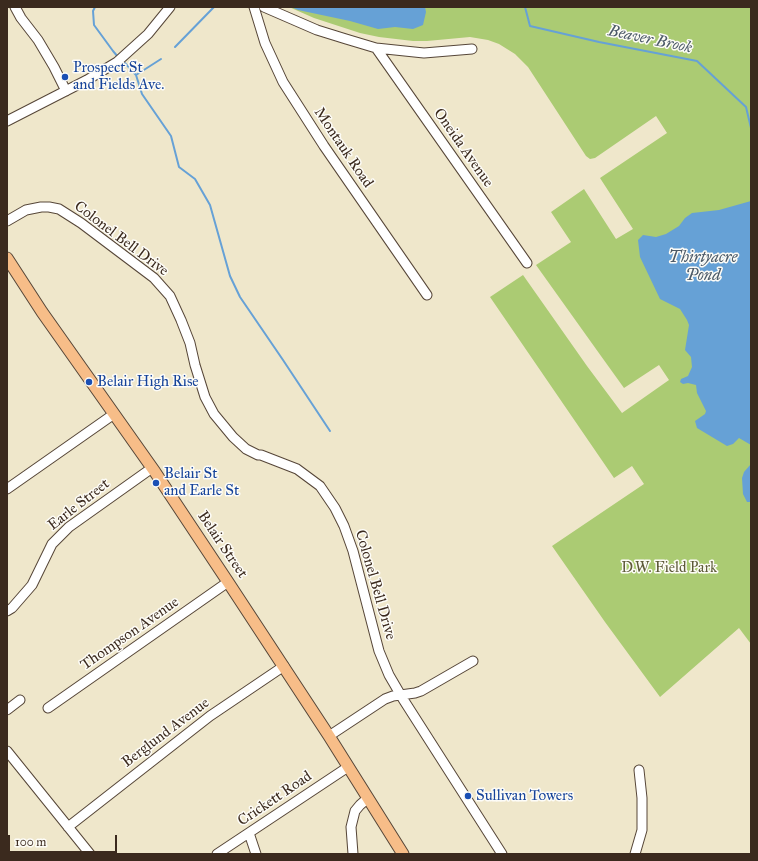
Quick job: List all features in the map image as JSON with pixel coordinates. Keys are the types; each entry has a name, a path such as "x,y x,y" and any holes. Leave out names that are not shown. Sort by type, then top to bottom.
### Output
{"main road":[{"name":"Belair Street","path":"7,258 42,312 152,468 284,666 403,854"}],"street":[{"path":"15,7 21,18 38,40 66,91"},
{"path":"7,121 87,80 120,60 148,34 170,7"},
{"name":"Montauk Road","path":"254,7 265,43 283,82 324,146 427,295"},
{"path":"264,7 317,30 376,48 424,53 472,49"},
{"name":"Oneida Avenue","path":"376,48 527,264"},
{"name":"Colonel Bell Drive","path":"7,221 26,210 41,207 59,209 81,223 154,278 170,296 181,320 190,343 205,397 214,414 233,437 246,449 258,455 297,468 320,486 335,508 344,526 353,551 379,651 389,675 502,854"},
{"path":"7,489 114,414"},
{"name":"Earle Street","path":"7,611 12,608 32,585 52,544 69,527 152,468"},
{"name":"Thompson Avenue","path":"48,708 228,582"},
{"path":"329,736 384,699 421,691 473,660"},
{"name":"Berglund Avenue","path":"68,827 210,716 284,666"},
{"path":"7,710 20,700"},
{"path":"7,751 90,854"},
{"name":"Crickett Road","path":"217,854 348,767"},
{"path":"635,854 642,830 642,798 639,770"},
{"path":"353,854 351,827 352,819 360,804 368,798"},
{"path":"249,833 256,854"}],"green space":[{"name":"D.W. Field Park","path":"289,7 751,7 751,644 739,628 660,697 552,546 644,484 632,466 614,478 490,297 523,275 622,413 669,380 659,365 624,388 536,265 571,242 551,212 584,189 616,239 633,229 600,178 667,133 656,116 595,158 590,159 586,156 528,67 515,54 499,44 488,40 470,37 413,41 379,37 360,33 314,18"}],"water":[{"path":"291,7 425,7 426,12 423,25 413,29 395,27 378,29"},
{"name":"Thirtyacre Pond","path":"751,201 751,445 739,438 733,444 727,446 697,428 695,421 705,414 706,411 697,393 696,385 688,383 683,384 680,382 681,379 688,376 692,367 691,357 685,350 689,325 680,309 660,299 640,257 638,240 643,235 656,237 666,234 679,226 685,218 692,213 719,210"},
{"path":"751,464 751,502 747,502 743,494 742,478 744,472"}],"waterway":[{"path":"95,7 93,11 94,25 118,57"},
{"path":"175,47 214,7"},
{"name":"Beaver Brook","path":"525,7 530,26 599,42 697,61 746,107 751,128"},
{"path":"122,60 136,75 161,59"},
{"path":"136,75 142,94 171,136 179,167 195,179 210,205 230,276 240,297 330,431"}],"place":[{"name":"Prospect St and Fields Ave.","path":"65,77"},
{"name":"Belair High Rise","path":"89,382"},
{"name":"Belair St and Earle St","path":"156,483"},
{"name":"Sullivan Towers","path":"468,796"}]}
